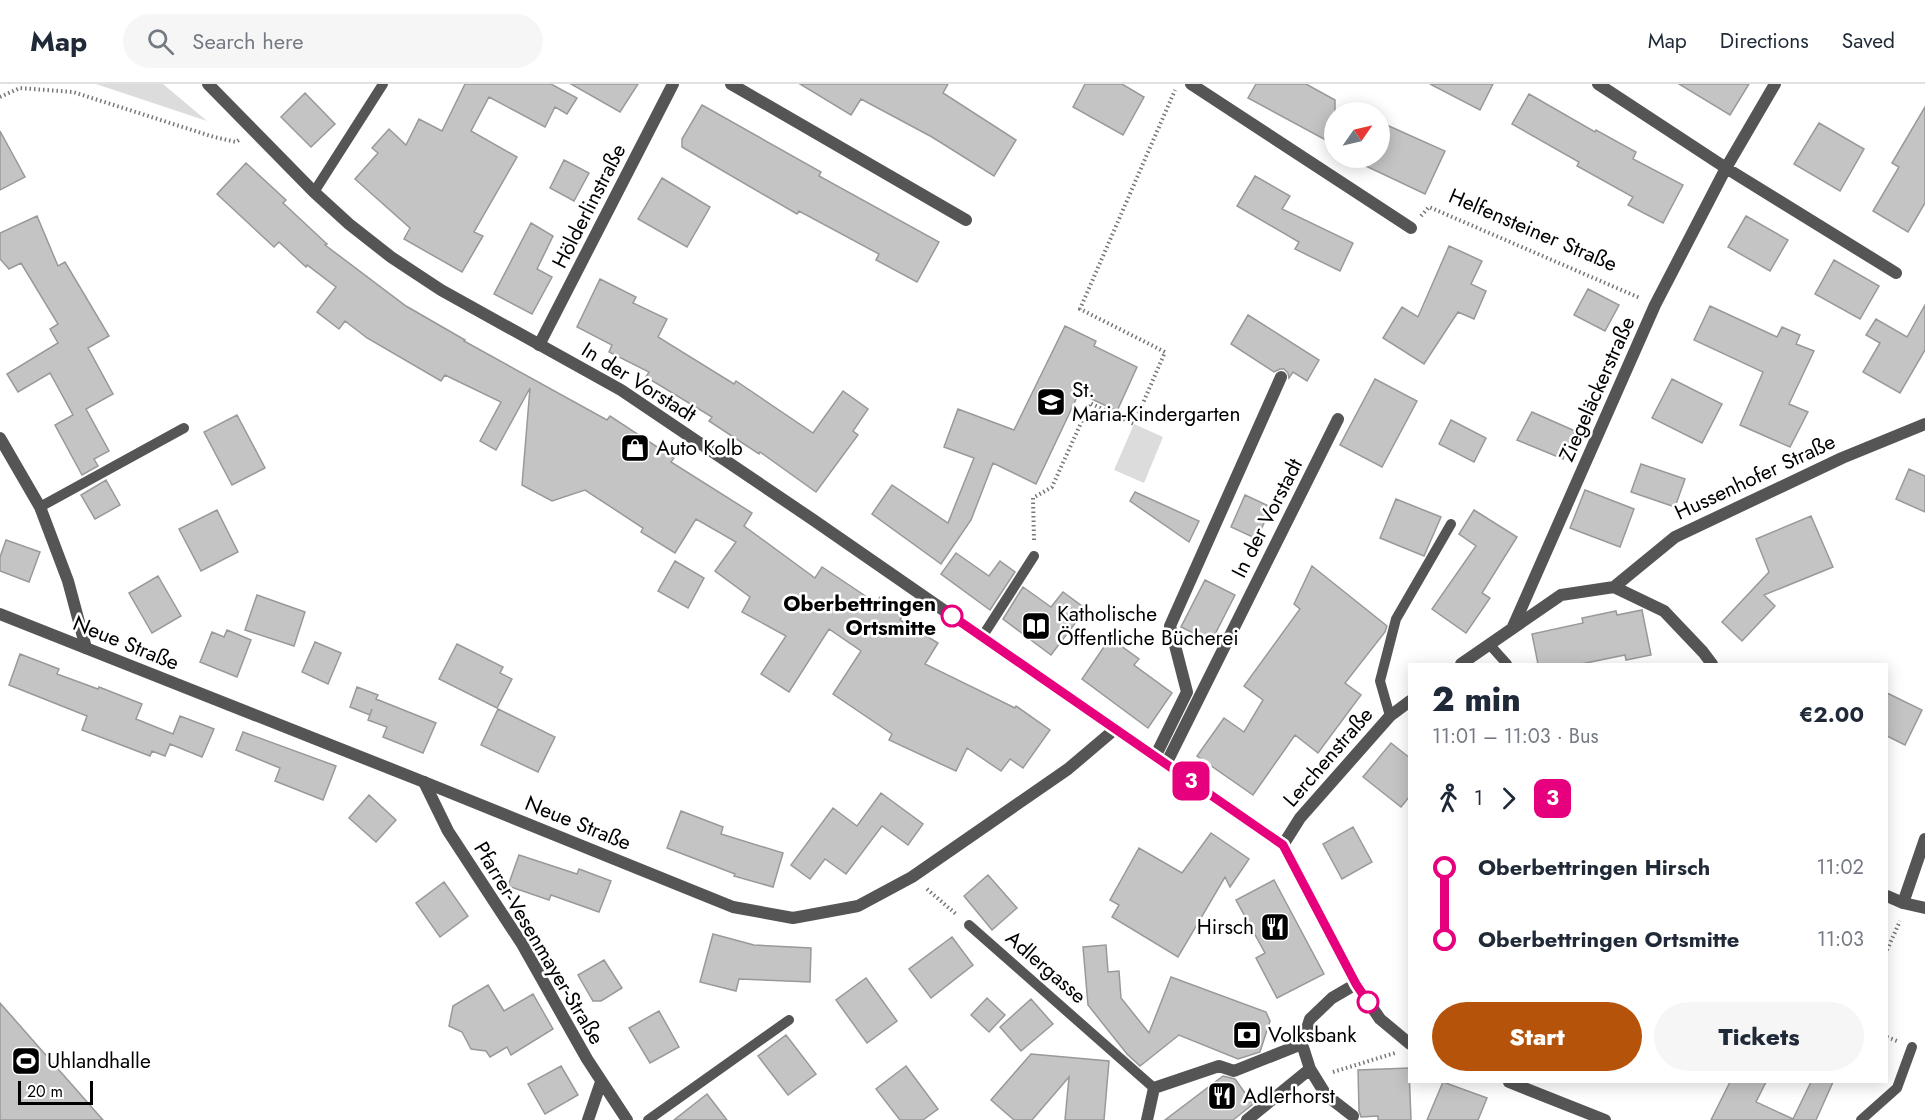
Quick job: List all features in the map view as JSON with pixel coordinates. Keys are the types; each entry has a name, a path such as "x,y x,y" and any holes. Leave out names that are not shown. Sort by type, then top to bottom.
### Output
{"street":[{"name":"In der Vorstadt","path":"208,84 314,192 349,224 391,257 441,290 621,390 812,519 1283,845 1356,984 1380,1019 1408,1042"},
{"name":"Hölderlinstraße","path":"539,345 673,84"},
{"path":"731,84 966,220"},
{"path":"1191,84 1411,228"},
{"path":"1598,84 1726,168 1896,273"},
{"name":"Ziegeläckerstraße","path":"1512,628 1655,305 1726,168 1775,84"},
{"name":"In der Vorstadt","path":"1155,757 1187,692 1170,626 1281,377"},
{"name":"In der Vorstadt","path":"1166,764 1338,419"},
{"name":"Hussenhofer Straße","path":"1614,587 1675,537 1842,458 1925,424"},
{"path":"0,438 40,507 68,581 86,648"},
{"path":"1462,663 1561,595 1614,587 1664,611 1711,663"},
{"name":"Neue Straße","path":"0,614 733,907 793,918 858,906 912,877 1068,769 1114,730"},
{"name":"Lerchenstraße","path":"1283,845 1300,818 1390,716 1408,702"},
{"name":"Pfarrer-Vesenmayer-Straße","path":"424,782 448,831 522,944 602,1082 627,1120"},
{"path":"1905,903 1925,839"},
{"path":"1888,896 1925,908"},
{"path":"1353,1116 1326,1095 1313,1073 1302,1044 1310,1019 1332,998 1356,984"},
{"path":"1147,1120 1154,1088 1219,1066 1234,1071 1302,1044"},
{"path":"1247,1120 1313,1073"},
{"path":"588,1120 602,1082"},
{"path":"1512,1083 1605,1120"}],"lane":[{"path":"314,192 383,84"},
{"path":"40,507 184,428"},
{"path":"1390,716 1380,681 1396,619 1451,524"},
{"path":"982,637 1034,556"},
{"path":"1489,644 1506,663"},
{"name":"Adlergasse","path":"969,926 1154,1088"},
{"path":"648,1120 789,1020"},
{"path":"1861,1120 1897,1088 1912,1047"}],"path":[{"path":"1034,556 1033,498 1052,487 1090,404 1134,424 1165,352 1080,309 1178,84"},
{"path":"0,97 20,88 74,92 236,142 252,130"},
{"name":"Helfensteiner Straße","path":"1411,228 1430,207 1655,305"},
{"path":"912,877 969,926"},
{"path":"1888,947 1905,903"},
{"path":"1313,1073 1400,1052"}],"shaded area":[{"path":"96,84 163,84 207,121"},
{"path":"1134,424 1163,437 1144,483 1114,470"}],"building":[{"path":"465,84 551,84 577,98 567,114 555,107 545,127 489,97 471,131 517,157 474,232 483,236 462,272 404,239 410,228 355,179 378,153 372,148 389,129 406,145 419,119 442,131"},
{"path":"571,84 638,84 620,112"},
{"path":"800,84 948,84 943,93 1016,140 994,176 932,137 861,99 851,115"},
{"path":"1085,84 1122,84 1144,97 1123,135 1073,107"},
{"path":"1256,84 1306,84 1335,102 1324,102 1324,139 1248,98"},
{"path":"1430,84 1493,84 1480,110"},
{"path":"1679,84 1749,84 1730,115"},
{"path":"305,93 335,124 311,147 281,117"},
{"path":"1529,94 1595,132 1596,130 1636,152 1633,159 1683,185 1663,223 1628,205 1633,197 1577,166 1579,162 1512,124"},
{"path":"702,105 821,172 819,176 939,242 917,282 876,260 879,254 799,211 797,214 682,147 682,139"},
{"path":"1925,107 1925,203 1908,232 1873,211 1899,167 1892,163"},
{"path":"1819,123 1864,149 1840,191 1794,164"},
{"path":"1390,126 1445,151 1425,194 1370,168 1390,168"},
{"path":"0,131 25,177 0,190"},
{"path":"564,160 589,173 574,201 550,188"},
{"path":"246,163 286,200 283,203 327,244 325,245 406,306 464,341 607,420 610,416 674,458 671,462 752,513 744,526 815,578 822,567 876,603 880,597 905,612 900,620 938,643 925,664 1015,708 1016,706 1050,730 1023,768 1010,759 1001,771 967,748 956,771 889,740 892,734 833,694 861,651 829,629 789,692 761,674 786,636 742,612 750,597 715,571 736,542 696,519 675,553 641,532 643,528 585,490 552,501 522,485 530,388 496,450 480,441 501,402 445,375 441,381 367,338 345,321 339,329 317,312 336,287 307,265 306,267 279,242 274,247 217,194"},
{"path":"1255,176 1290,196 1282,209 1353,243 1340,271 1295,249 1299,242 1237,206"},
{"path":"662,178 710,207 687,247 638,219"},
{"path":"37,216 58,266 65,262 109,336 88,348 113,394 86,409 109,451 94,459 98,466 82,475 55,425 73,415 50,373 18,392 7,374 58,343 50,329 58,324 21,263 9,269 0,259 0,233"},
{"path":"1746,216 1788,240 1770,271 1728,247"},
{"path":"531,223 553,236 537,269 552,277 532,314 494,294"},
{"path":"1449,246 1482,261 1471,284 1486,291 1474,319 1458,312 1424,364 1383,338 1402,307 1418,317"},
{"path":"1834,260 1879,286 1860,319 1815,294"},
{"path":"600,279 636,297 633,303 667,319 658,337 734,384 736,381 813,433 843,391 868,409 853,431 858,435 816,492 760,452 759,454 709,421 712,417 646,377 649,372 609,352 612,345 577,327"},
{"path":"1588,289 1619,305 1605,331 1574,315"},
{"path":"1925,305 1925,350 1900,393 1863,372 1880,343 1866,335 1876,319 1907,337"},
{"path":"1710,306 1777,337 1782,327 1800,335 1796,344 1814,351 1789,404 1808,412 1790,447 1740,425 1763,372 1694,340"},
{"path":"1248,315 1319,360 1307,381 1293,372 1289,378 1284,369 1274,372 1231,344"},
{"path":"1065,326 1096,341 1094,346 1137,367 1117,411 1079,393 1036,484 993,463 971,520 941,564 872,514 892,485 948,523 974,458 944,447 958,409 1014,430"},
{"path":"1375,379 1417,401 1382,467 1340,445"},
{"path":"1672,379 1722,404 1702,443 1652,418"},
{"path":"1532,412 1575,431 1563,459 1517,440"},
{"path":"237,415 265,468 232,485 204,432"},
{"path":"1451,420 1486,438 1474,462 1439,444"},
{"path":"1641,464 1685,479 1675,507 1631,492"},
{"path":"1909,469 1925,476 1925,512 1896,499"},
{"path":"106,480 120,505 95,519 81,495"},
{"path":"1585,490 1634,509 1620,547 1570,528"},
{"path":"1135,492 1199,521 1189,542 1130,501"},
{"path":"1245,495 1271,507 1257,539 1231,527"},
{"path":"1396,499 1441,517 1424,556 1380,538"},
{"path":"217,510 238,552 201,571 179,529"},
{"path":"1474,510 1517,537 1482,593 1490,598 1466,633 1432,609 1476,546 1459,534"},
{"path":"1811,516 1833,567 1764,595 1775,606 1742,641 1722,622 1769,572 1756,539"},
{"path":"6,540 40,552 29,582 0,571 0,557"},
{"path":"956,553 989,576 1000,561 1015,572 990,610 941,574"},
{"path":"675,561 704,578 688,608 658,591"},
{"path":"1312,566 1387,626 1385,632 1345,683 1361,695 1318,753 1295,735 1253,795 1197,756 1224,718 1244,732 1263,700 1244,686 1300,609 1294,604"},
{"path":"158,576 181,616 152,633 129,593"},
{"path":"1205,580 1235,595 1211,642 1181,627"},
{"path":"1023,587 1051,607 1063,592 1086,609 1051,655 1003,619"},
{"path":"257,595 305,612 294,646 245,630"},
{"path":"1642,610 1651,655 1626,660 1625,655 1586,663 1538,663 1532,634 1583,623 1582,618 1616,611 1617,615"},
{"path":"227,630 251,640 237,677 200,662 212,632 224,637"},
{"path":"1110,638 1139,659 1134,665 1172,693 1148,728 1082,679"},
{"path":"315,642 341,653 328,684 302,672"},
{"path":"457,644 503,667 500,673 512,679 497,708 439,679"},
{"path":"20,654 59,669 57,674 142,704 136,719 173,734 180,716 214,729 202,757 170,744 165,756 152,751 150,756 82,730 87,716 9,685"},
{"path":"357,687 378,695 376,699 436,723 423,753 383,737 387,727 368,720 370,715 350,707"},
{"path":"1888,693 1922,710 1905,745 1888,736"},
{"path":"498,709 555,737 538,772 481,745"},
{"path":"243,732 336,766 323,800 275,781 280,768 236,750"},
{"path":"1391,743 1408,756 1408,798 1401,807 1363,777"},
{"path":"881,793 923,824 908,845 882,826 846,874 825,859 810,879 791,865 833,808 857,826"},
{"path":"369,795 396,820 376,842 349,818"},
{"path":"681,811 723,827 721,834 783,853 773,887 734,876 735,874 667,848"},
{"path":"1353,827 1372,862 1342,879 1323,844"},
{"path":"1211,833 1249,859 1230,887 1225,877 1178,957 1112,917 1119,905 1110,900 1139,848 1182,873"},
{"path":"519,855 577,874 579,869 611,881 599,912 551,895 549,900 508,886"},
{"path":"988,875 1017,908 992,930 964,896"},
{"name":"Hirsch","path":"1274,880 1324,974 1277,998 1256,958 1265,953 1236,900"},
{"path":"444,882 468,916 440,937 416,903"},
{"path":"713,934 754,945 811,948 810,982 739,979 736,991 700,982"},
{"path":"952,937 973,965 931,998 909,969"},
{"path":"1106,945 1108,972 1119,971 1121,998 1149,1033 1171,977 1266,1012 1270,1021 1260,1052 1238,1059 1179,1035 1140,1066 1127,1054 1088,1005 1083,947"},
{"path":"604,960 622,988 601,1001 593,1001 578,975"},
{"path":"866,978 897,1021 867,1043 836,1000"},
{"path":"488,985 504,1011 533,994 553,1029 511,1055 507,1047 490,1057 486,1051 471,1049 462,1032 449,1026 453,1006"},
{"path":"987,998 1005,1015 989,1032 971,1015"},
{"path":"1031,999 1053,1024 1021,1051 1000,1027"},
{"name":"Uhlandhalle","path":"0,1003 103,1120 0,1120"},
{"path":"659,1011 679,1047 650,1063 629,1028"},
{"path":"786,1035 816,1074 788,1095 758,1056"},
{"path":"1031,1054 1109,1061 1104,1120 1065,1120 1069,1077 1032,1120 1014,1120 991,1100"},
{"path":"561,1066 578,1095 545,1114 528,1084"},
{"path":"906,1066 938,1109 923,1120 900,1120 876,1089"},
{"path":"1408,1068 1411,1120 1378,1120 1378,1116 1361,1117 1358,1070"},
{"name":"Adlerhorst","path":"1223,1076 1235,1079 1253,1104 1233,1120 1165,1120"},
{"path":"1443,1083 1487,1098 1478,1120 1427,1120"},
{"path":"1730,1083 1766,1083 1756,1102 1793,1119 1811,1083 1833,1083 1816,1120 1711,1120"},
{"path":"707,1094 727,1120 674,1120"}],"bus line":[{"name":"3","path":"952,616 1283,845 1356,984 1368,1002"}],"place":[{"name":"St. Maria-Kindergarten","path":"1051,402"},
{"name":"Auto Kolb","path":"635,448"},
{"name":"Oberbettringen Ortsmitte","path":"952,616"},
{"name":"Katholische Öffentliche Bücherei","path":"1036,626"},
{"name":"Hirsch","path":"1275,927"},
{"name":"Volksbank","path":"1247,1035"},
{"name":"Uhlandhalle","path":"26,1061"},
{"name":"Adlerhorst","path":"1222,1096"}]}
